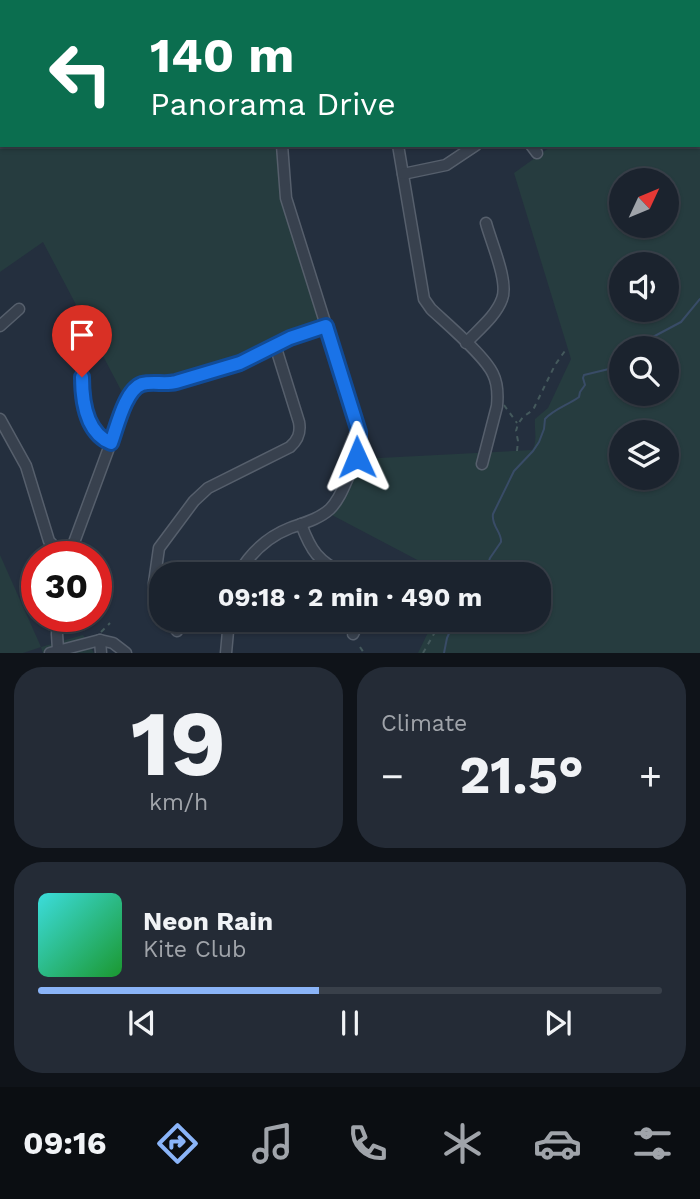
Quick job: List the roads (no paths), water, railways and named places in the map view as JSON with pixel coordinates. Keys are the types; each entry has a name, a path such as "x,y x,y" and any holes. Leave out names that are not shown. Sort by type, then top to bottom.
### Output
{"street":[{"path":"246,562 260,546 278,533 326,512 337,500 359,449 357,424 285,198 282,147"},
{"path":"398,147 424,299 490,368 498,389 495,420 482,464"},
{"path":"403,174 446,165 473,147"},
{"path":"467,343 496,310 504,292 503,280 485,223"},
{"path":"0,326 19,309"},
{"path":"74,541 133,390 144,384 167,384 186,380 247,360 290,338 326,326"},
{"path":"157,562 159,548 198,495 290,447 298,436 299,422 275,345"},
{"path":"82,377 82,394 94,432 111,443"},
{"path":"0,419 26,466 48,541"},
{"path":"301,524 315,554 324,562"},
{"path":"57,632 54,652 100,640 113,643 126,653"},
{"path":"226,653 228,632"},
{"path":"100,640 102,653"}],"waterway":[{"path":"655,336 681,322 700,299"},
{"path":"489,562 501,542 493,514 514,471 539,442 545,419 579,397 585,385 584,375 609,369"},
{"path":"444,653 450,632"}]}
